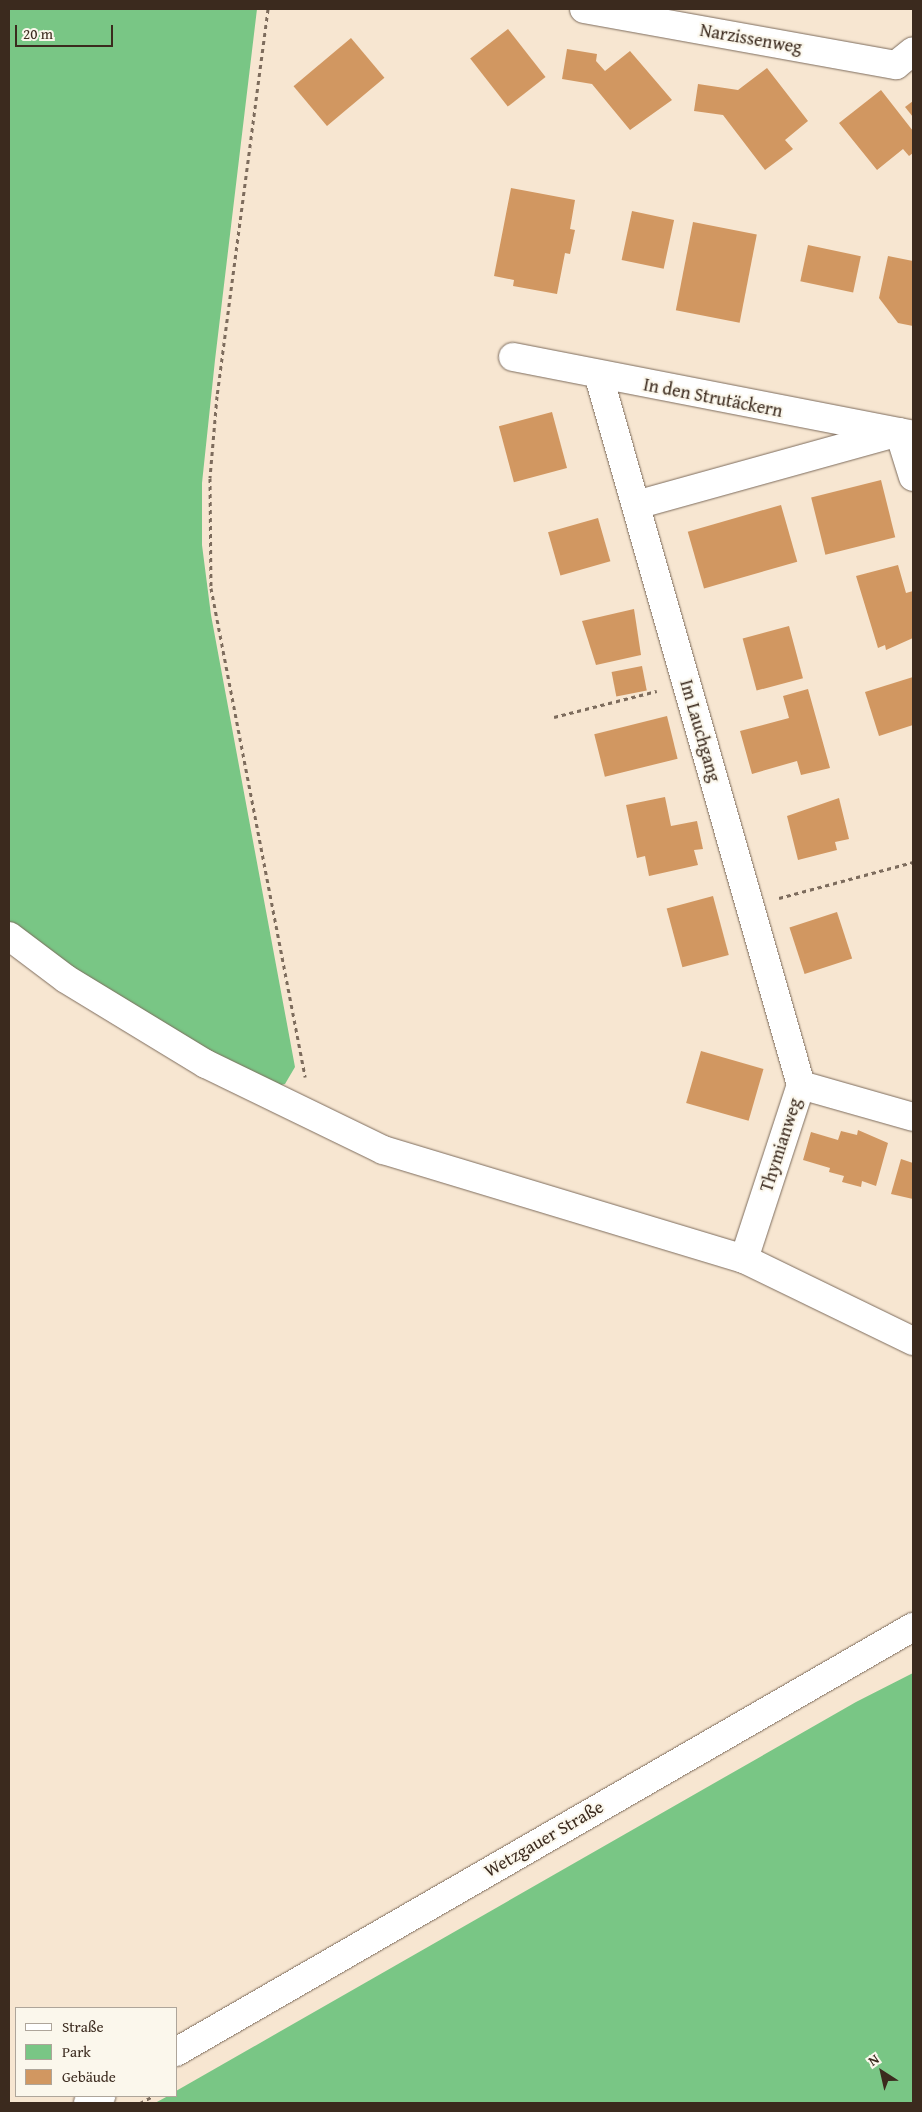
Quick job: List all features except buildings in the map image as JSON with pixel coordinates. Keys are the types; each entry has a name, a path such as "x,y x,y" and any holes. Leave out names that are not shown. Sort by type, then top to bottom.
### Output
{"street":[{"name":"Narzissenweg","path":"584,9 896,65 913,51"},
{"name":"In den Strutäckern","path":"513,357 599,376 906,434"},
{"name":"Im Lauchgang","path":"599,376 801,1085"},
{"path":"636,505 906,434 913,477"},
{"path":"9,936 66,980 206,1064 383,1150 744,1260 913,1341"},
{"name":"Thymianweg","path":"744,1260 801,1085 913,1117"},
{"name":"Wetzgauer Straße","path":"178,2051 913,1627"},
{"path":"88,2103 99,2097"}],"path":[{"path":"268,9 216,396 210,478 211,588 306,1082 298,1109"},
{"path":"554,717 686,684"},
{"path":"750,906 913,862"},
{"path":"140,2103 151,2097"}],"green space":[{"path":"9,9 257,9 202,483 202,545 211,615 295,1067 285,1084 274,1087 140,1015 9,926"},
{"path":"913,1673 913,2103 155,2103 166,2097 178,2097 178,2090 856,1702"}]}
